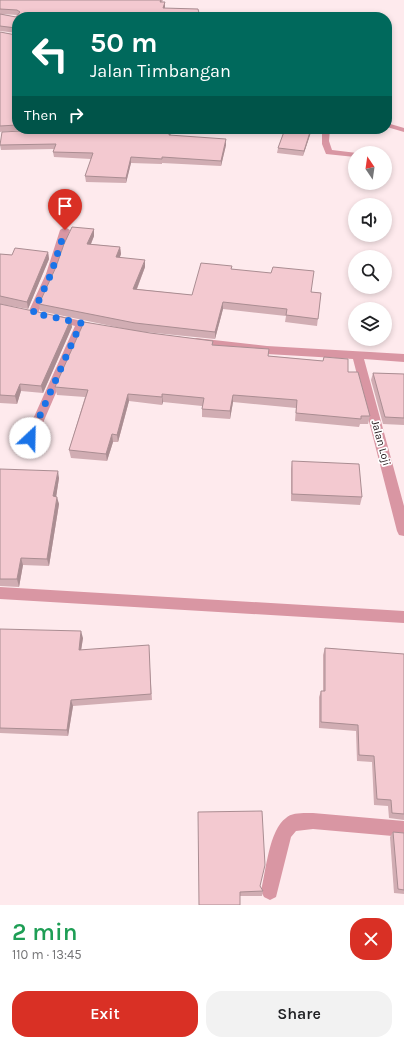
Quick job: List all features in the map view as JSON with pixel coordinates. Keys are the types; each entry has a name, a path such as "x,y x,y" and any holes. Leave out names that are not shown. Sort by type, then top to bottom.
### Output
{"street":[{"path":"392,126 404,130"},
{"path":"326,134 326,147 329,152 348,154"},
{"path":"33,313 51,274 65,230"},
{"path":"20,311 81,323 111,331"},
{"path":"30,438 81,323"},
{"path":"189,341 267,350 404,358"},
{"name":"Jalan Loji","path":"357,355 363,372 404,531"},
{"path":"0,593 404,617"},
{"path":"270,891 283,833 292,823 313,821 404,829"}],"building":[{"path":"0,0 161,0 160,2 165,2 163,8 198,9 199,12 20,12 17,10 0,9"},
{"path":"0,14 12,16 12,28 0,26"},
{"path":"0,32 12,34 12,125 0,126"},
{"path":"12,131 12,134 169,134 226,139 221,161 162,157 162,159 131,157 126,178 85,176 93,153 53,152 56,144 0,145 2,132"},
{"path":"283,134 309,134 304,151 278,148"},
{"path":"72,227 94,229 87,244 120,247 116,257 145,260 133,289 192,295 201,263 232,266 231,269 271,273 273,267 314,271 311,292 321,293 318,319 286,315 287,309 223,302 215,332 135,323 39,304"},
{"path":"15,248 48,252 27,302 0,296 0,254 12,255"},
{"path":"0,304 71,319 41,386 20,384 15,396 0,395"},
{"path":"84,322 150,333 213,341 212,345 269,349 268,356 323,361 324,357 348,359 348,372 358,372 370,416 361,416 361,419 296,413 297,400 233,395 230,411 202,409 204,398 162,394 162,397 128,394 117,435 112,434 106,454 69,450 88,390 55,387"},
{"path":"373,373 404,374 404,418 385,417"},
{"path":"292,461 359,464 362,497 292,494"},
{"path":"0,469 58,471 53,496 57,497 47,559 21,558 17,579 0,579"},
{"path":"0,629 81,631 79,650 149,645 151,694 71,700 67,730 0,728"},
{"path":"325,648 404,654 404,814 392,813 391,800 377,799 374,756 359,755 358,725 321,722 321,691 325,691"},
{"path":"262,811 265,865 260,886 263,891 240,892 240,905 199,905 198,812"},
{"path":"393,832 404,833 404,890 398,889"}],"route":[{"path":"30,438 81,323 33,313 51,274 65,230"}]}
